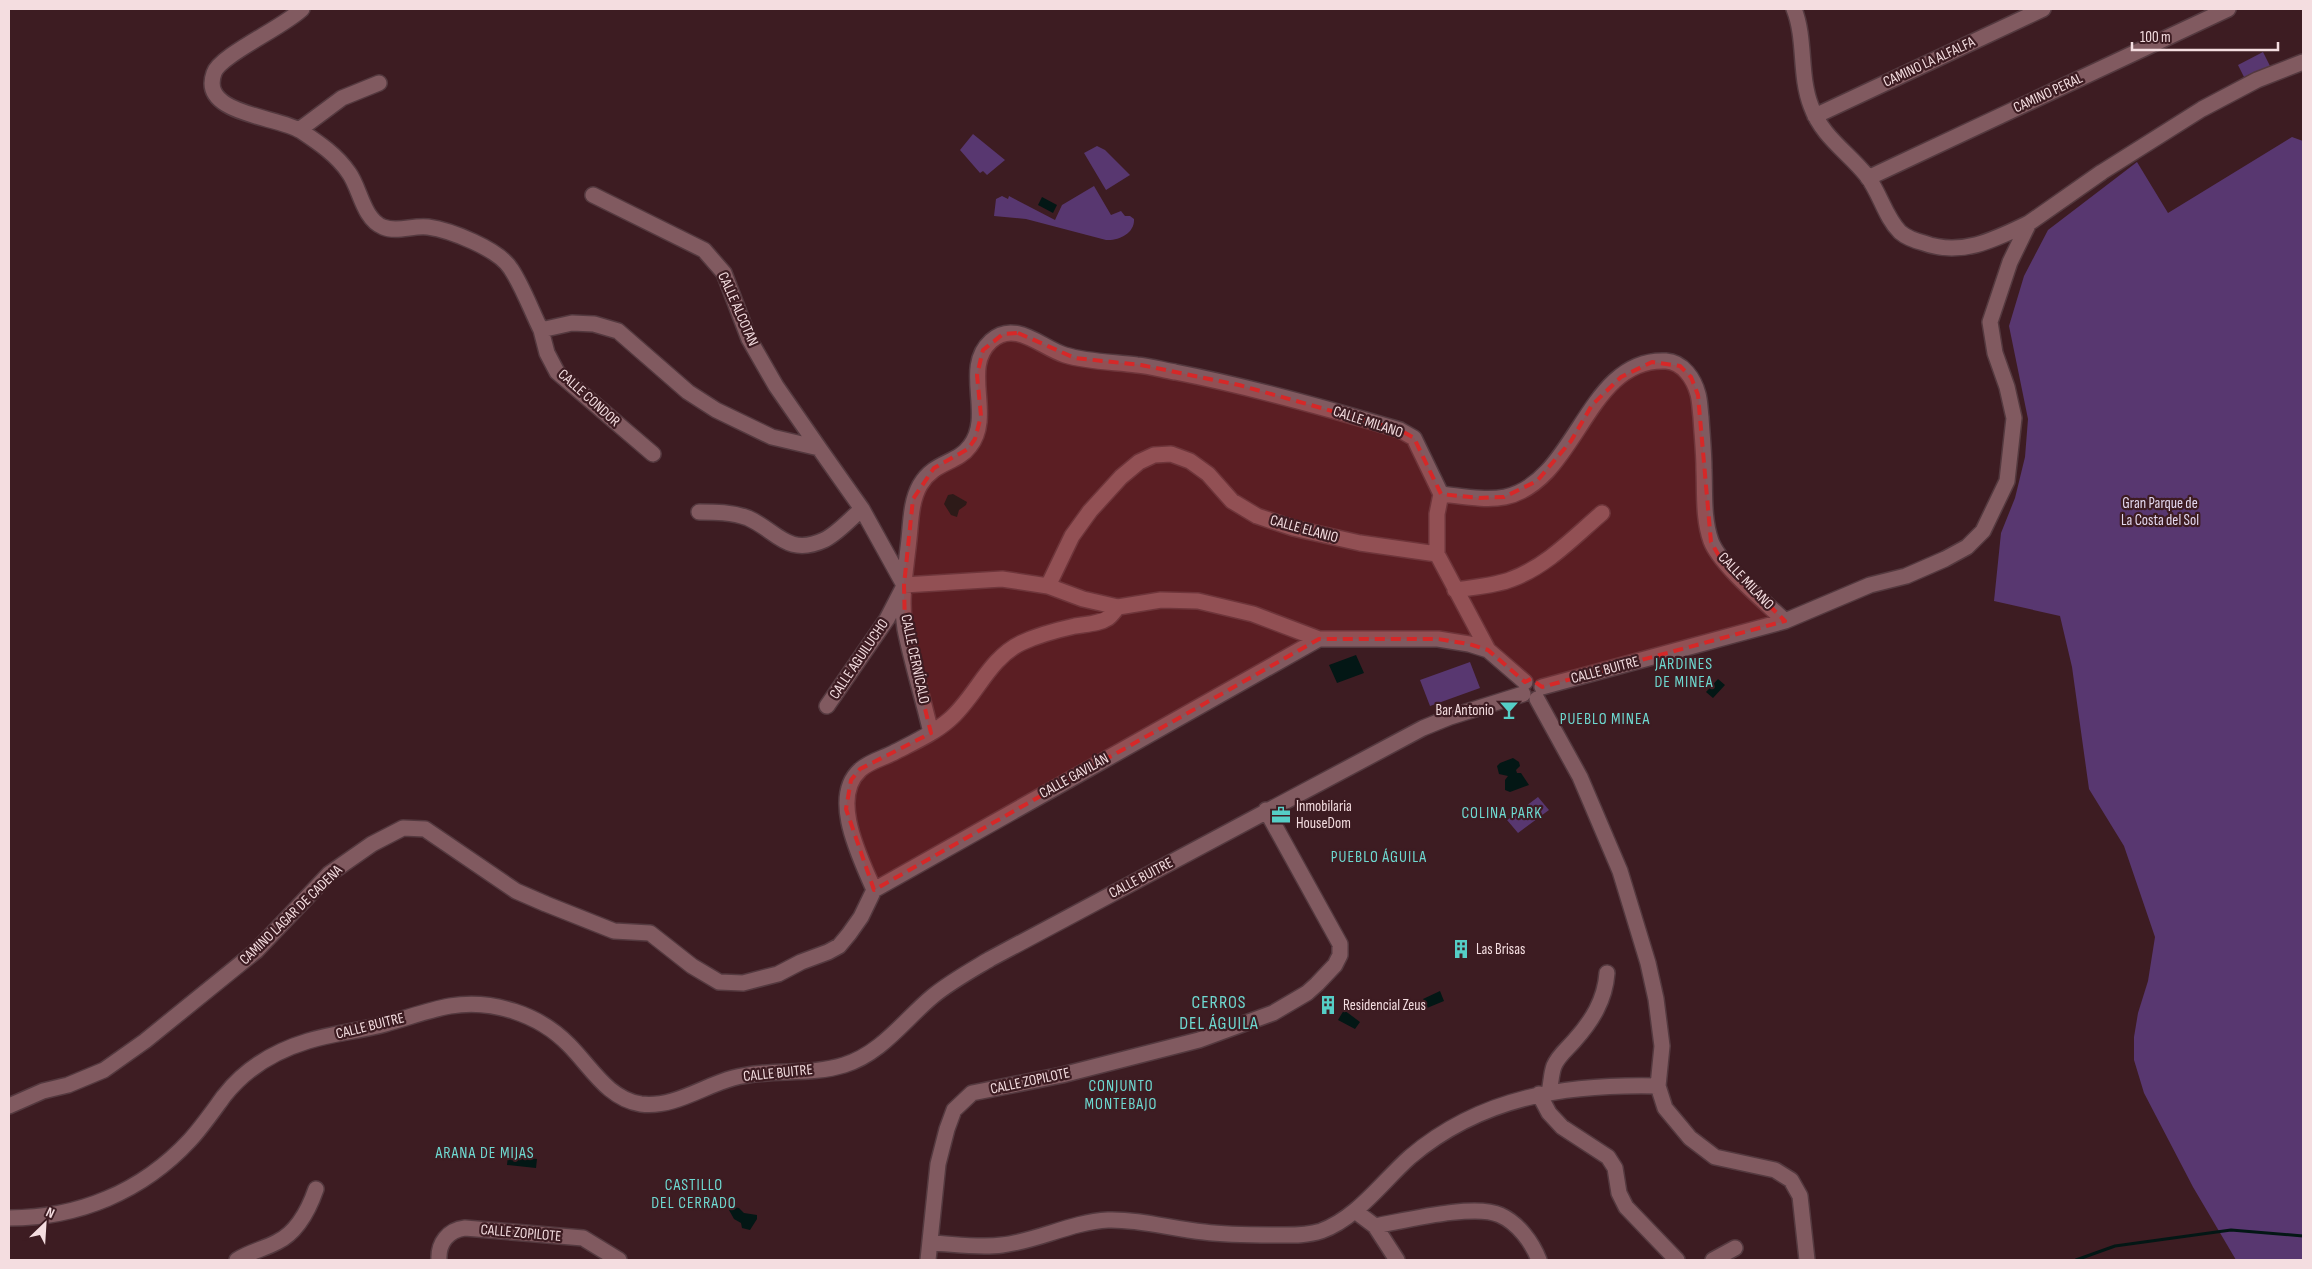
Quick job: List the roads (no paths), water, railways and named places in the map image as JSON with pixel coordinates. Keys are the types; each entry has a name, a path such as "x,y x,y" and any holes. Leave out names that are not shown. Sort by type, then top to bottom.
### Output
{"street":[{"name":"CALLE CONDOR","path":"302,9 284,24 222,62 214,72 212,85 215,96 226,106 298,130 330,151 350,174 369,214 381,226 395,229 426,227 435,229 500,256 511,268 541,330 548,353 557,372 653,454"},
{"path":"1794,9 1807,90 1815,116 1824,132 1868,178 1901,232 1913,240 1943,248 1977,245 1994,240 2029,223 2102,172 2202,110 2257,80 2303,62"},
{"name":"CAMINO LA ALFALFA","path":"1815,116 2043,9"},
{"name":"CAMINO PERAL","path":"1868,178 2228,9"},
{"path":"298,130 342,98 379,83"},
{"name":"CALLE ALCOTAN","path":"594,196 704,250 724,272 749,339 776,386 862,509 904,585"},
{"name":"CALLE BUITRE","path":"9,1218 44,1216 70,1211 126,1191 174,1156 204,1124 235,1083 251,1069 276,1054 309,1041 454,1005 503,1008 546,1026 563,1038 613,1092 629,1101 642,1104 676,1100 713,1085 748,1075 844,1065 862,1057 886,1041 932,996 958,978 1266,810 1423,728 1450,717 1532,691 1785,621 1870,585 1906,576 1945,559 1967,547 1983,532 2007,481 2012,453 2014,418 2007,387 1995,353 1990,322 2010,262 2029,223"},
{"path":"541,330 572,323 594,324 618,331 688,392 716,410 772,437 819,448"},
{"name":"CALLE MILANO","path":"904,585 913,499 920,485 934,468 968,449 975,439 980,428 981,416 977,375 983,350 992,340 1003,334 1018,333 1032,338 1056,352 1075,358 1141,365 1239,385 1400,430 1414,438 1441,494 1479,498 1504,498 1521,492 1537,481 1556,462 1592,405 1607,388 1636,368 1652,362 1668,361 1680,366 1691,377 1698,395 1704,452 1706,525 1711,542 1719,556 1785,621"},
{"name":"CALLE ELANIO","path":"1048,586 1072,536 1090,511 1121,477 1139,462 1154,455 1171,454 1190,461 1208,474 1232,500 1257,516 1284,525 1360,543 1437,554"},
{"path":"1441,494 1437,514 1437,554 1488,650 1532,691 1580,777 1620,871 1648,963 1656,999 1662,1046 1658,1086 1665,1108 1690,1138 1715,1157 1775,1170 1791,1180 1800,1196 1807,1260"},
{"path":"699,512 730,513 749,519 777,539 794,545 812,544 825,540 862,509"},
{"path":"1455,590 1511,580 1536,567 1564,547 1602,513"},
{"path":"904,585 1002,579 1048,586 1082,599 1118,607 1161,600 1198,601 1253,614 1319,639 1438,639 1488,650"},
{"name":"CALLE AGUILUCHO","path":"827,706 887,619 904,585"},
{"name":"CALLE CERNÍCALO","path":"904,585 905,628 932,733"},
{"path":"874,890 859,853 846,809 846,796 851,780 860,769 932,733 950,720 990,669 1002,656 1020,643 1045,634 1098,623 1109,618 1118,607"},
{"name":"CALLE GAVILÁN","path":"874,890 1319,639"},
{"name":"CALLE ZOPILOTE","path":"928,1260 932,1243 938,1164 947,1129 954,1110 972,1094 1062,1075 1208,1037 1273,1013 1307,993 1335,965 1340,956 1340,944 1266,810"},
{"name":"CAMINO LAGAR DE CADENA","path":"9,1106 43,1091 68,1086 104,1070 145,1041 256,952 329,874 372,844 402,828 425,829 516,891 546,904 614,931 650,933 692,966 720,982 743,983 778,974 801,962 828,952 838,946 849,934 861,917 874,890"},
{"path":"1607,973 1605,990 1598,1009 1584,1030 1558,1060 1544,1093 1549,1113 1562,1127 1608,1157 1615,1168 1619,1193 1626,1207 1677,1260"},
{"path":"932,1243 1000,1253 1084,1224 1108,1220 1205,1232 1297,1235 1320,1231 1355,1211 1412,1156 1443,1133 1471,1117 1505,1103 1544,1093 1592,1087 1658,1086"},
{"path":"237,1260 279,1242 297,1226 310,1208 316,1189"},
{"path":"1355,1211 1375,1226 1397,1260"},
{"path":"1375,1226 1449,1213 1481,1212 1499,1214 1525,1235 1539,1260"},
{"name":"CALLE ZOPILOTE","path":"439,1260 439,1249 443,1240 455,1229 465,1228 583,1238 619,1260"},
{"path":"1712,1260 1735,1248"}],"waterway":[{"path":"2076,1260 2115,1246 2231,1230 2303,1236"}],"place":[{"name":"Bar Antonio","path":"1509,710"},
{"name":"Inmobilaria HouseDom","path":"1281,815"},
{"name":"Las Brisas","path":"1461,949"},
{"name":"Residencial Zeus","path":"1328,1005"}],"district":[{"name":"JARDINES DE MINEA","path":"1684,673"},
{"name":"PUEBLO MINEA","path":"1605,719"},
{"name":"COLINA PARK","path":"1502,813"},
{"name":"PUEBLO ÁGUILA","path":"1379,857"},
{"name":"CERROS DEL ÁGUILA","path":"1219,1012"},
{"name":"CONJUNTO MONTEBAJO","path":"1121,1095"},
{"name":"ARANA DE MIJAS","path":"485,1153"},
{"name":"CASTILLO DEL CERRADO","path":"694,1194"}],"park label":[{"name":"Gran Parque de La Costa del Sol","path":"2160,512"}]}
